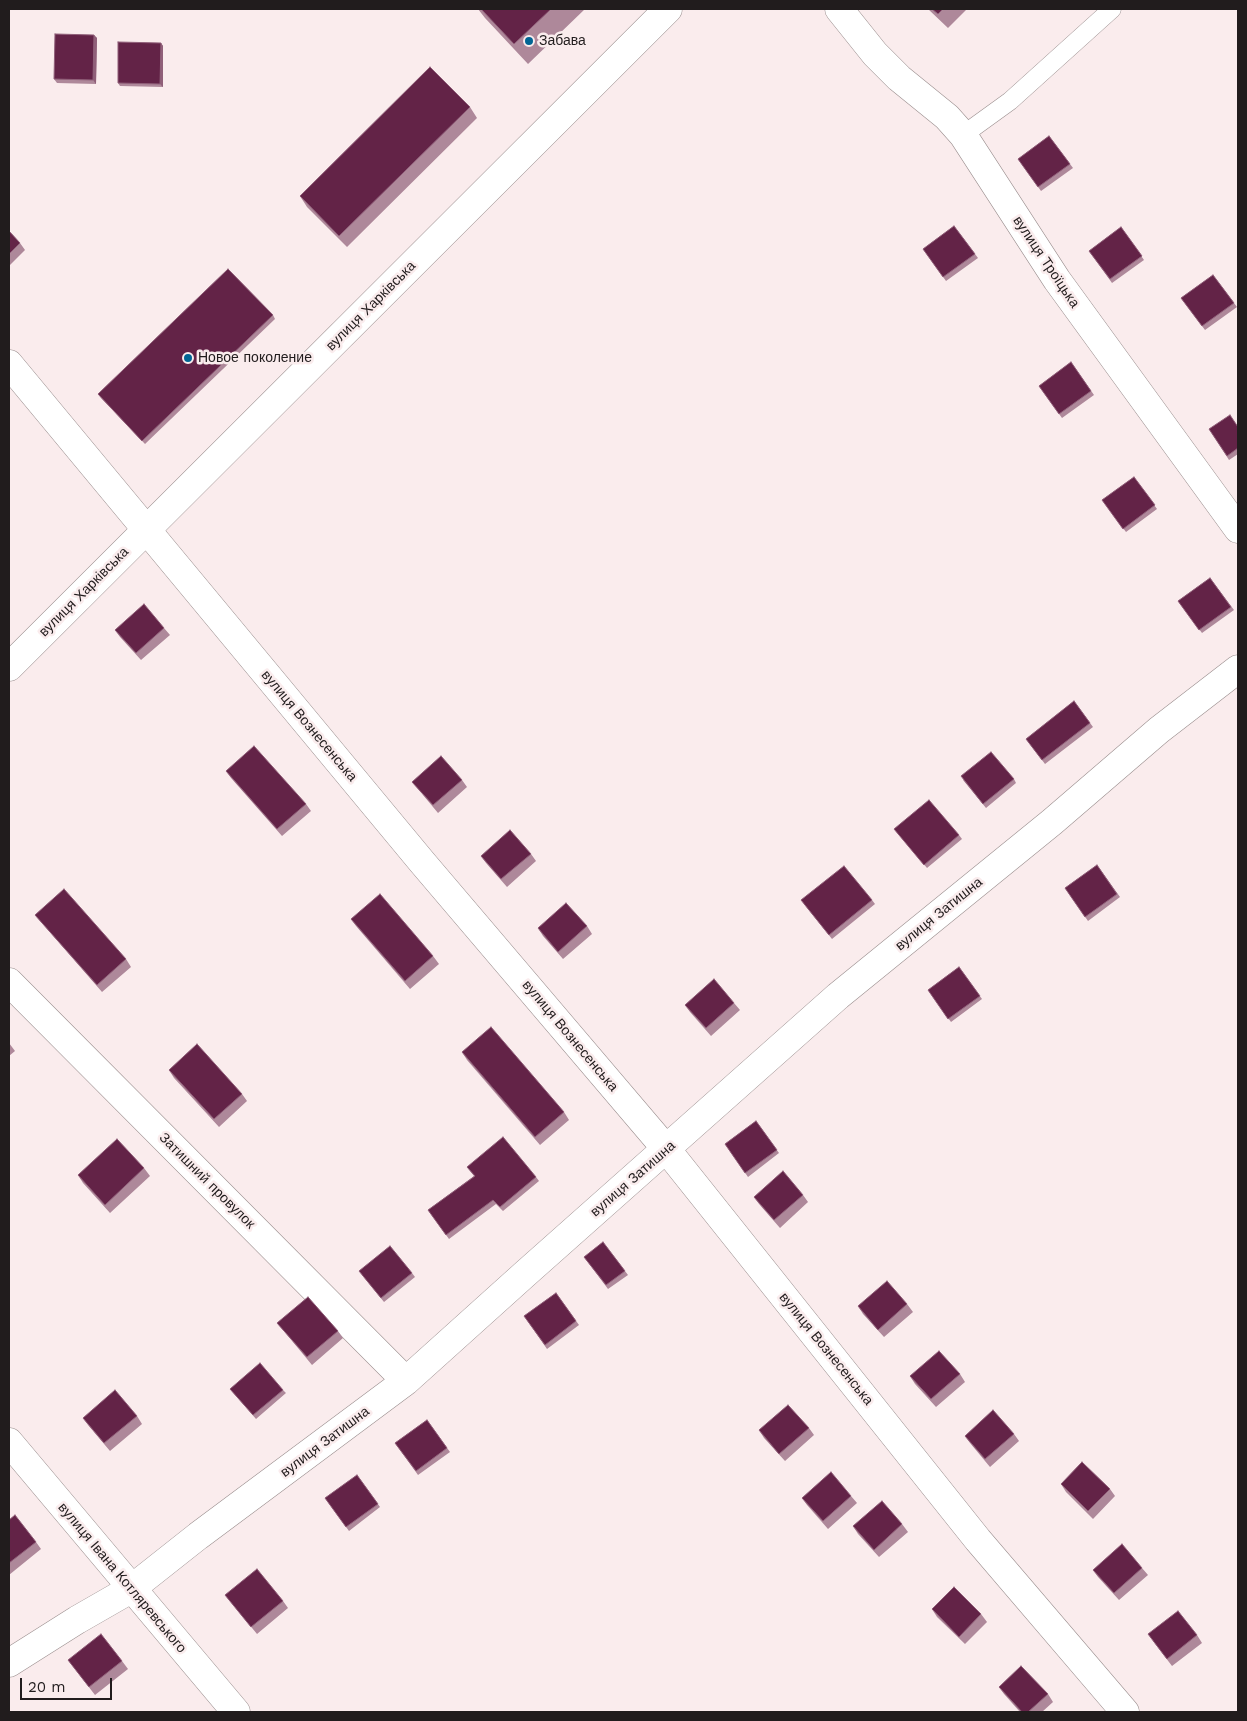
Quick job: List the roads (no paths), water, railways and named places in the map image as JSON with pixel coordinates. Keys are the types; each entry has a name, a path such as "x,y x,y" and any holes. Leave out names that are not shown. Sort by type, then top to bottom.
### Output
{"street":[{"name":"вулиця Харківська","path":"9,667 668,9"},
{"name":"вулиця Троїцька","path":"839,9 874,54 898,78 947,117 963,135 1057,280 1238,529"},
{"name":"вулиця Вознесенська","path":"9,364 422,862 667,1150 978,1540 1126,1712"},
{"name":"вулиця Затишна","path":"9,1663 131,1589 198,1536 406,1381 526,1272 667,1150 838,996 1052,822 1160,730 1238,669"},
{"name":"Затишний провулок","path":"9,982 406,1381"},
{"name":"вулиця Івана Котляревського","path":"9,1442 236,1712"}],"lane":[{"path":"963,135 1010,101 1112,9"}],"place":[{"name":"Забава","path":"529,41"},
{"name":"Новое поколение","path":"188,358"}]}
